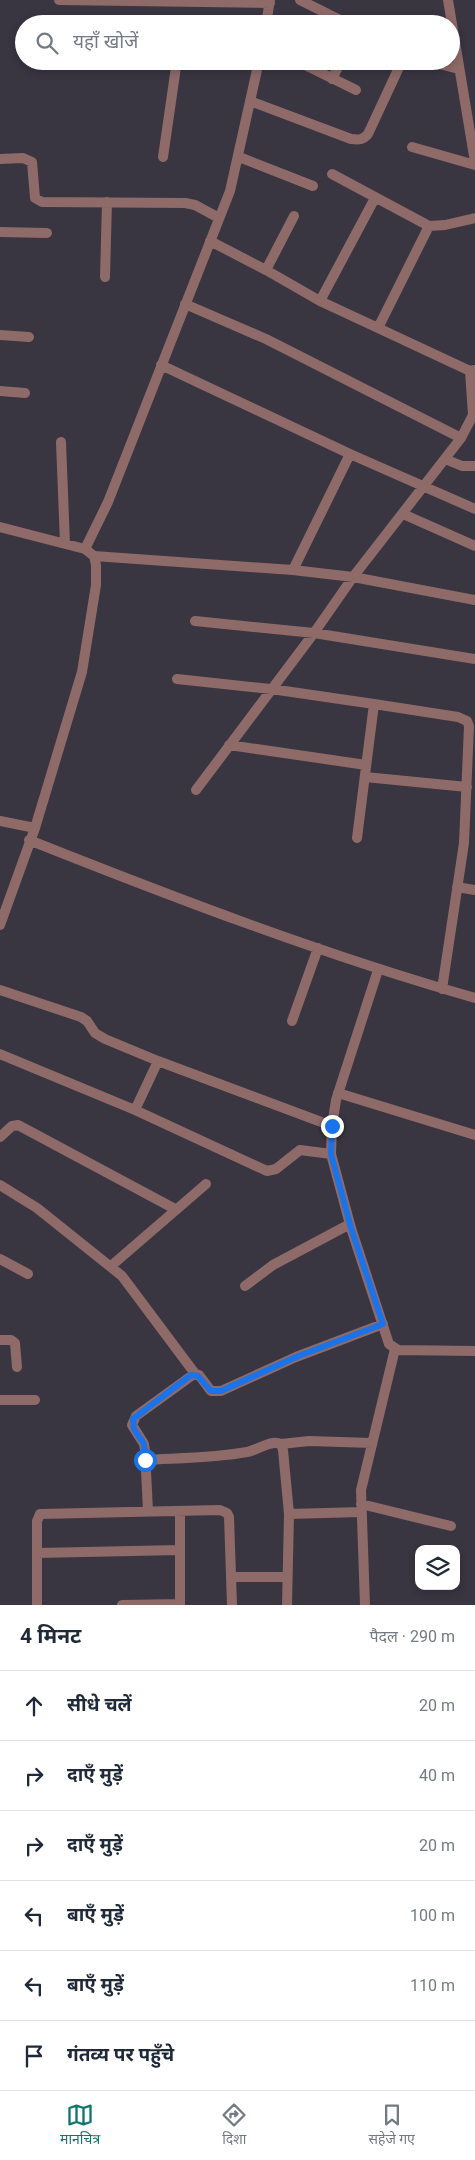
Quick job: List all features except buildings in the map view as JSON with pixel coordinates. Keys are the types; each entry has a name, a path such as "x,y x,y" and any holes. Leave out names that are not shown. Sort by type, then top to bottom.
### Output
{"street":[{"path":"59,0 270,2 268,15"},
{"path":"300,0 330,15"},
{"path":"448,0 450,15"},
{"path":"163,157 176,70"},
{"path":"85,549 108,502 230,191 257,70"},
{"path":"314,70 356,90"},
{"path":"332,79 336,70"},
{"path":"250,101 358,140 368,134 398,70"},
{"path":"412,147 475,163 459,70"},
{"path":"239,157 313,186"},
{"path":"0,159 24,158 32,162 34,194 38,200 185,203 195,205 219,218"},
{"path":"332,174 429,226 445,225 475,218"},
{"path":"320,301 375,198"},
{"path":"105,276 107,202"},
{"path":"266,270 294,216"},
{"path":"378,328 429,226"},
{"path":"0,232 47,233"},
{"path":"196,790 314,633 353,577 461,438 472,415 473,370 320,301 210,241"},
{"path":"185,304 266,339 461,438"},
{"path":"0,335 29,337"},
{"path":"161,365 350,454 475,509"},
{"path":"0,391 25,393"},
{"path":"61,442 65,544"},
{"path":"293,570 350,454"},
{"path":"445,459 462,466 475,466"},
{"path":"403,514 475,546"},
{"path":"0,527 85,549 94,556 293,570 353,577 475,600"},
{"path":"0,925 29,840 35,828 82,672 96,585 94,556"},
{"path":"195,621 314,633 475,659"},
{"path":"177,679 271,689 458,717 471,721 469,726 467,786 470,827 457,887 442,989"},
{"path":"357,838 374,704"},
{"path":"229,745 366,765"},
{"path":"365,777 467,786"},
{"path":"0,821 35,828"},
{"path":"29,840 118,875 378,970 475,998"},
{"path":"457,887 475,890"},
{"path":"292,1021 318,948"},
{"path":"378,970 338,1093 332,1126 331,1154 350,1224 389,1344 394,1349 475,1352"},
{"path":"0,990 80,1017 87,1021 95,1032 105,1039 158,1061 332,1126"},
{"path":"0,1054 135,1110 266,1171 276,1169 300,1150 331,1154"},
{"path":"135,1110 158,1061"},
{"path":"338,1093 475,1135"},
{"path":"0,1137 12,1126 18,1125 175,1209"},
{"path":"111,1266 206,1184"},
{"path":"0,1185 38,1208 111,1266 132,1287 196,1375 211,1391 221,1391 296,1357 383,1324"},
{"path":"245,1286 273,1265 350,1224"},
{"path":"0,1259 28,1274"},
{"path":"0,1340 10,1340 15,1343 17,1367"},
{"path":"365,1605 361,1508 362,1483 394,1349"},
{"path":"148,1511 144,1444 134,1429 133,1419 191,1375 196,1375"},
{"path":"0,1400 35,1400"},
{"path":"145,1460 235,1454 255,1450 271,1443 372,1443"},
{"path":"281,1444 289,1514 287,1605"},
{"path":"289,1514 361,1508 451,1526"},
{"path":"37,1605 37,1521 40,1514 220,1510 227,1513 229,1517 232,1605"},
{"path":"122,1605 180,1604 180,1511"},
{"path":"37,1553 180,1550"},
{"path":"231,1577 288,1577"}],"route":[{"path":"145,1460 144,1444 132,1425 133,1419 191,1375 198,1376 211,1391 221,1391 296,1357 383,1324 351,1228 331,1154 332,1126"}]}
